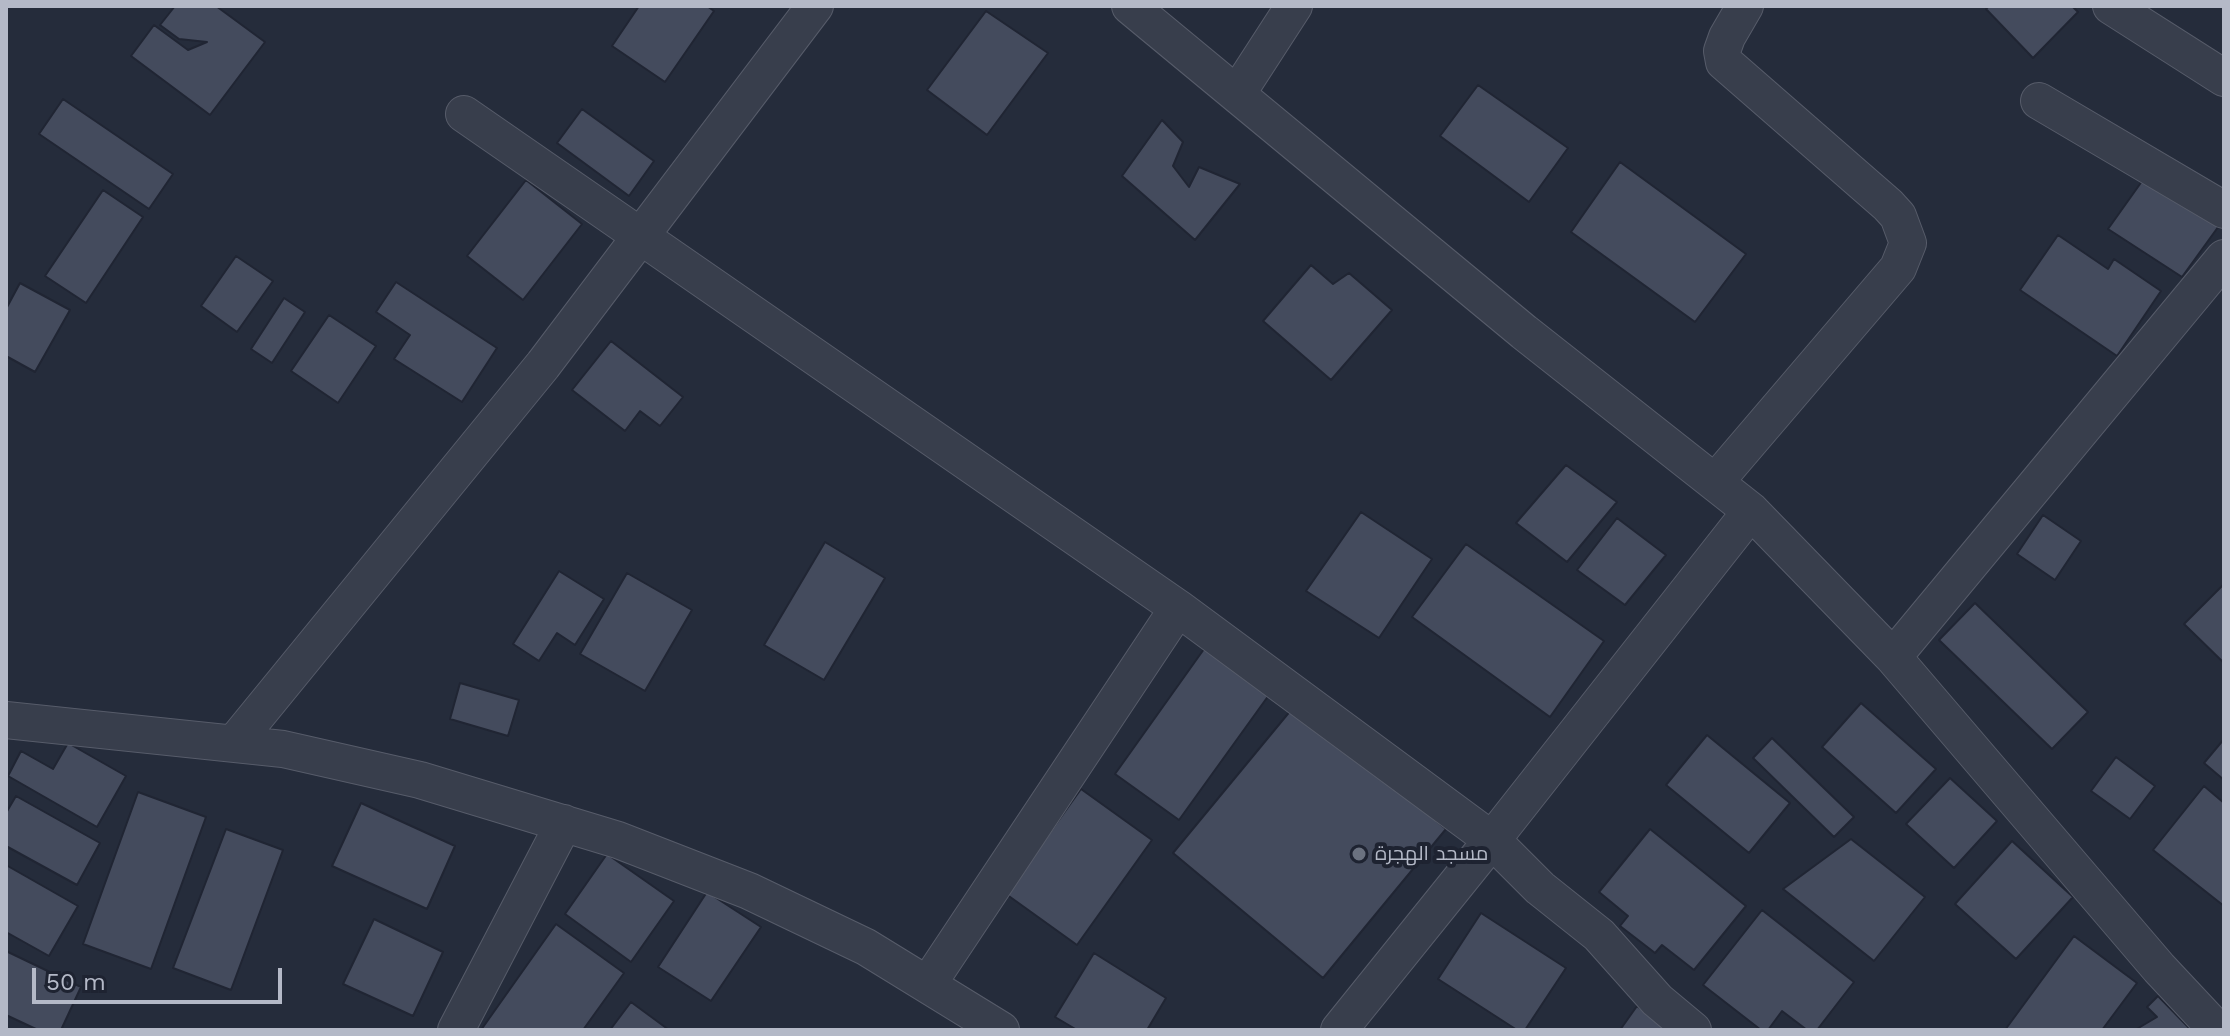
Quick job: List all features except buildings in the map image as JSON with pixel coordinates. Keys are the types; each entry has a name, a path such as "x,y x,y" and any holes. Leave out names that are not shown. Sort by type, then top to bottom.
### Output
{"street":[{"path":"236,741 442,491 642,237 815,6"},
{"path":"1130,6 1524,332 1751,511 1893,657 2159,968 2217,1030"},
{"path":"1237,94 1294,6"},
{"path":"1716,481 1898,268 1908,243 1898,216 1888,205 1724,62 1722,51 1727,37 1745,6"},
{"path":"2111,6 2224,78"},
{"path":"2039,101 2224,210"},
{"path":"464,114 1178,608 1492,840 1540,888 1599,935 1657,1000 1693,1030"},
{"path":"1893,657 2224,258"},
{"path":"1339,1030 1751,511"},
{"path":"928,984 1178,608"},
{"path":"6,720 236,741 420,780 564,823 618,840 749,891 866,947 1001,1030"},
{"path":"456,1030 564,823"}],"place":[{"name":"مسجد الهجرة","path":"1359,854"}]}
